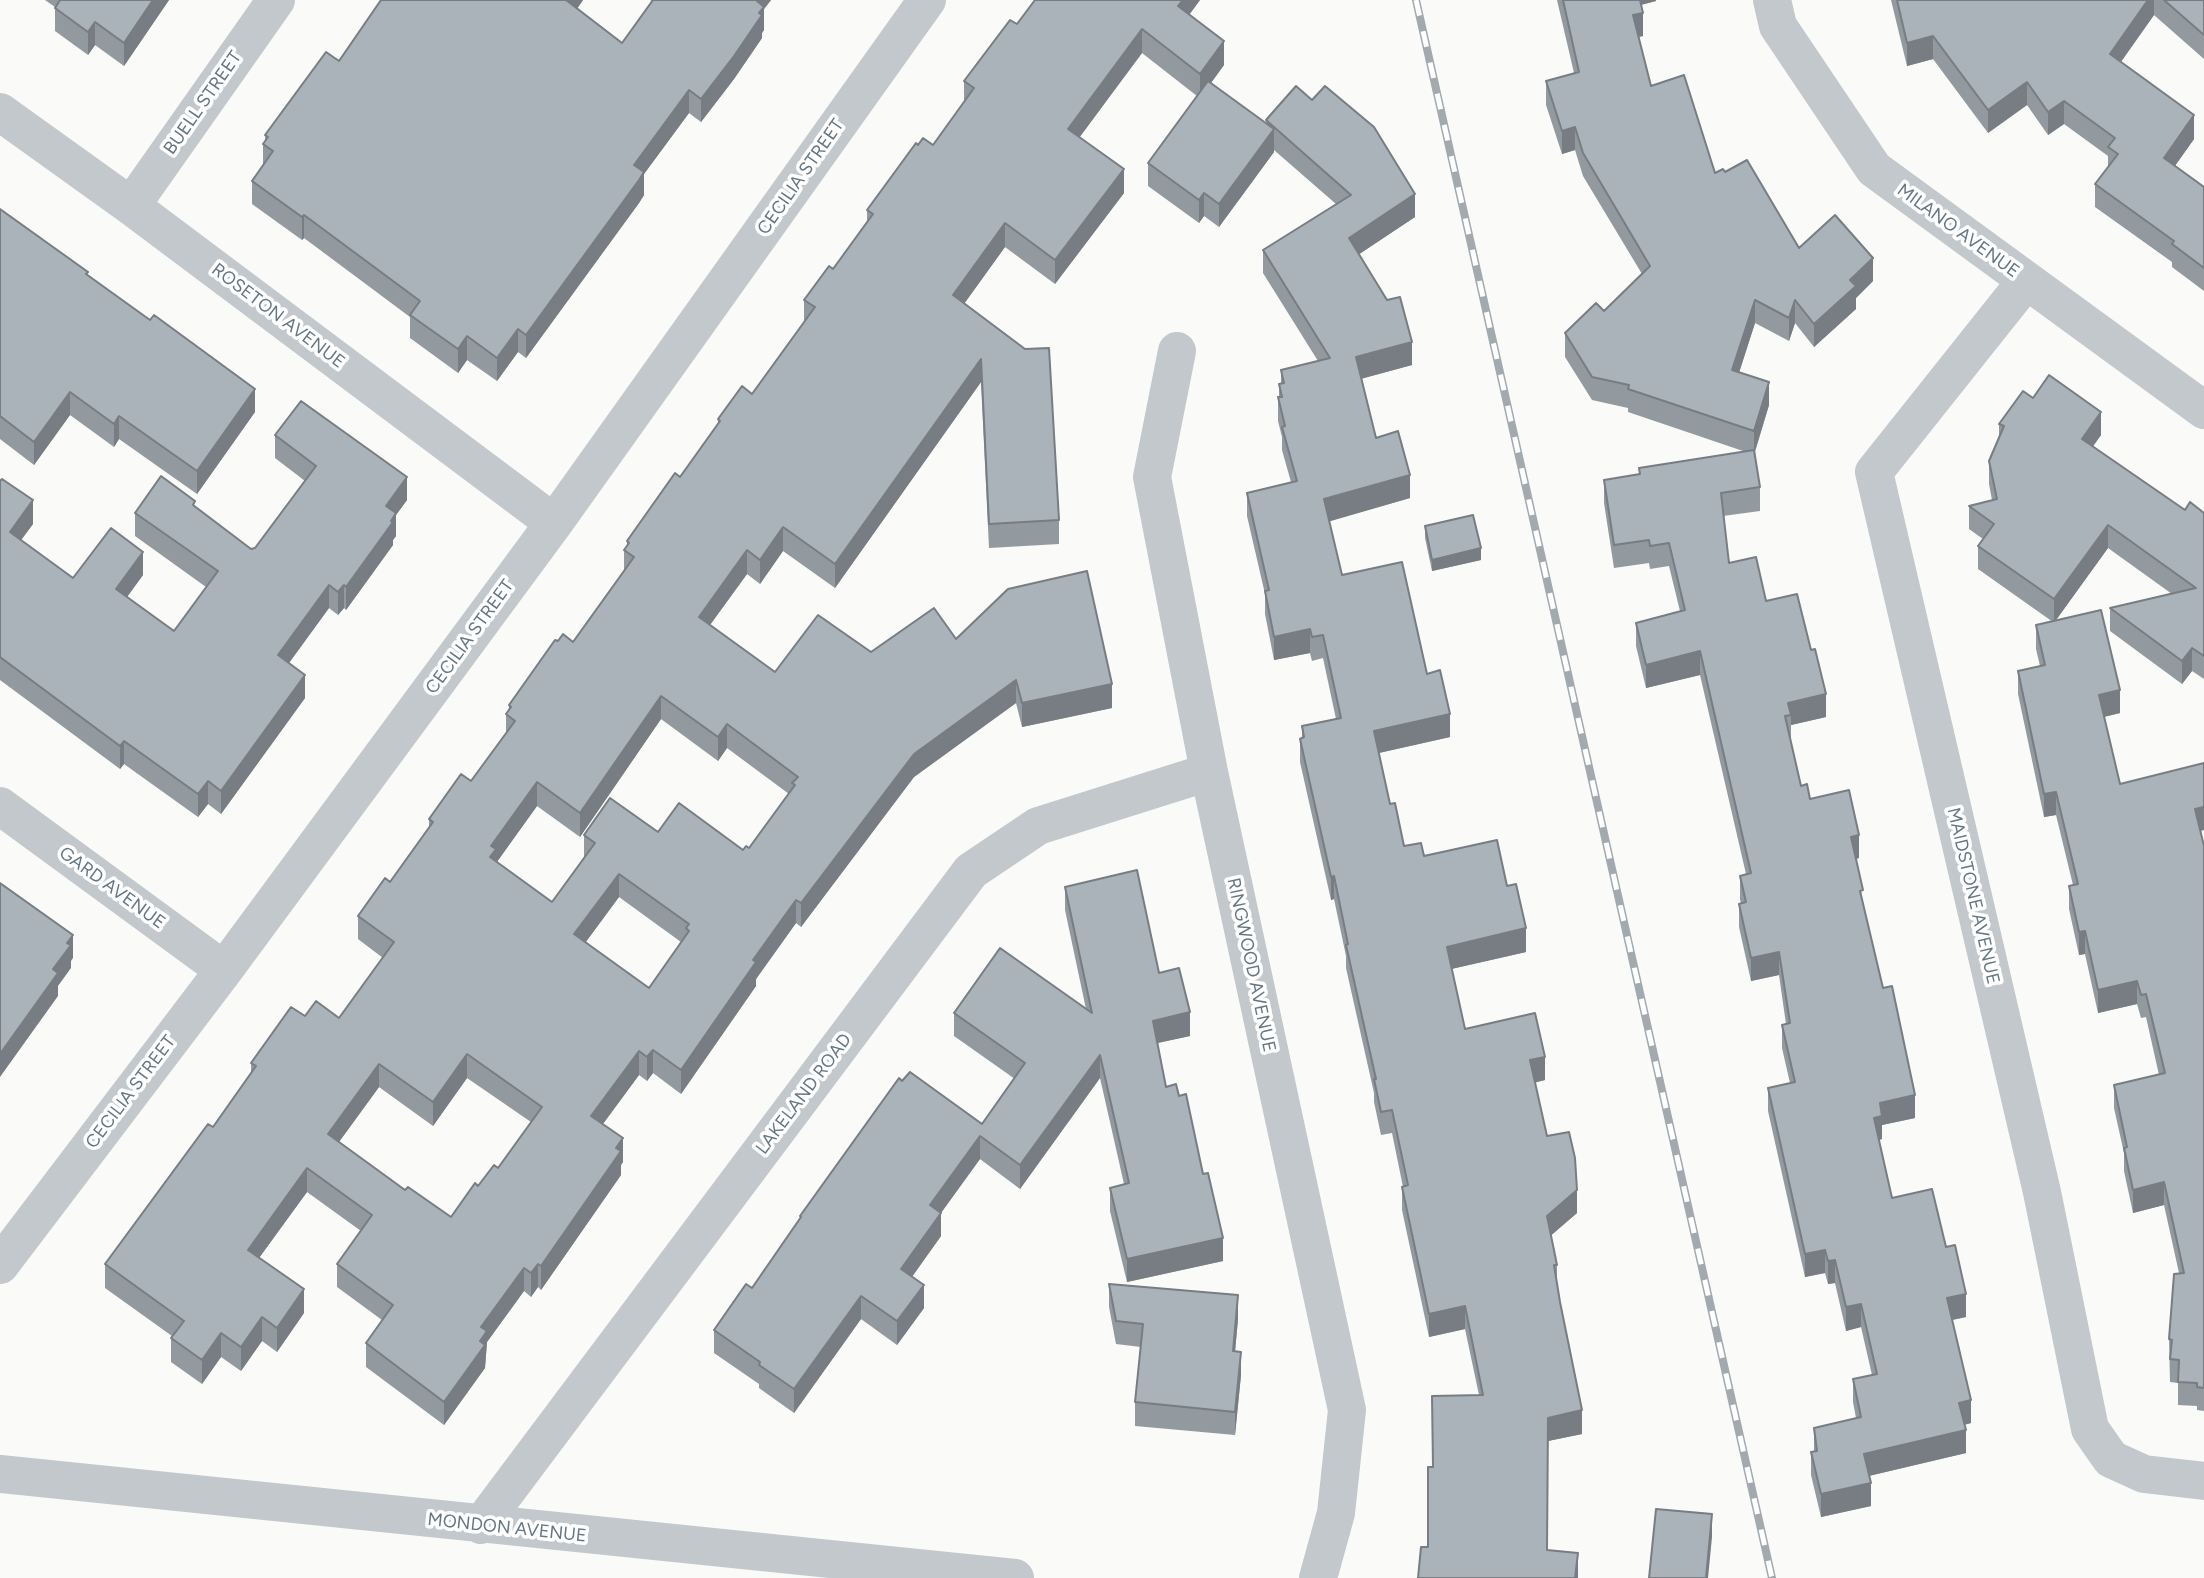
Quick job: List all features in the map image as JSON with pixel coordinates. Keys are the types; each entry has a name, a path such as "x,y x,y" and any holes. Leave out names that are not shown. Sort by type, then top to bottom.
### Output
{"street":[{"name":"BUELL STREET","path":"131,206 276,0"},
{"name":"CECILIA STREET","path":"0,1265 224,970 554,523 927,0"},
{"name":"MILANO AVENUE","path":"1772,0 1778,26 1874,169 2204,410"},
{"name":"ROSETON AVENUE","path":"0,112 131,206 554,523"},
{"name":"MAIDSTONE AVENUE","path":"2026,281 1874,472 2042,1192 2090,1429 2111,1459 2144,1474 2204,1481"},
{"name":"RINGWOOD AVENUE","path":"1177,351 1152,477 1209,772 1347,1409 1336,1513 1318,1578"},
{"name":"LAKELAND ROAD","path":"481,1525 971,871 1038,826 1209,772"},
{"name":"GARD AVENUE","path":"0,806 224,970"},
{"name":"MONDON AVENUE","path":"0,1475 1015,1578"}],"building":[{"path":"60,0 153,0 124,43 95,22 88,32 55,8"},
{"path":"381,0 566,0 622,43 653,0 756,0 764,7 759,13 762,15 734,56 701,99 689,90 634,165 644,172 639,180 526,335 518,329 497,358 467,336 458,349 410,315 420,301 304,215 302,217 252,181 273,151 263,144 268,137 265,135 326,52 339,61"},
{"path":"1035,0 1183,0 1178,6 1224,41 1200,74 1142,29 1068,129 1124,169 1055,260 1005,223 953,295 1025,349 1049,348 1059,520 989,524 981,359 835,564 783,527 760,560 747,550 699,617 775,672 818,615 871,652 934,608 956,639 1008,589 1087,571 1112,684 1022,703 1016,680 914,754 801,903 796,900 681,1070 653,1050 647,1057 639,1051 591,1116 623,1138 616,1148 621,1151 541,1266 538,1264 531,1273 524,1268 481,1327 487,1331 480,1341 485,1345 444,1402 366,1343 393,1305 337,1264 372,1215 307,1168 248,1250 304,1289 277,1328 262,1317 241,1347 221,1333 202,1360 171,1338 184,1321 105,1264 208,1124 213,1127 256,1066 251,1063 291,1007 305,1016 316,1001 339,1018 394,942 358,916 385,878 390,882 433,822 429,819 461,774 471,781 515,721 506,714 511,707 509,705 555,640 558,641 563,634 573,642 634,557 624,550 629,543 627,541 675,473 680,477 742,386 752,394 815,307 804,300 829,266 833,269 873,214 867,210 916,143 918,145 923,138 933,145 974,88 964,81 1010,20 1017,24","holes":["661,696 718,737 727,724 798,777 749,848 746,846 743,850 679,803 658,832 610,798 584,835 595,843 552,902 490,857 496,849 491,846 537,782 580,813","619,874 689,924 686,928 689,931 649,988 574,934","467,1054 542,1107 498,1168 494,1165 478,1186 475,1183 451,1217 408,1187 405,1190 328,1134 379,1064 433,1102"]},
{"path":"1563,0 1640,0 1643,13 1633,15 1651,86 1684,75 1715,173 1723,169 1725,172 1747,160 1799,248 1835,215 1873,258 1850,280 1856,286 1814,324 1795,300 1789,318 1755,300 1732,370 1769,382 1754,431 1628,389 1629,385 1592,377 1565,333 1596,303 1604,311 1650,266 1583,153 1575,127 1562,131 1546,81 1579,72"},
{"path":"1897,0 2148,0 2110,54 2194,115 2164,158 2204,187 2204,268 2172,244 2174,241 2095,184 2118,154 2108,147 2115,138 2064,101 2048,112 2027,82 1988,110 1933,36 1907,43"},
{"path":"2164,0 2204,0 2204,35"},
{"path":"1208,81 1274,129 1219,204 1204,193 1199,200 1148,163"},
{"path":"1296,86 1312,100 1325,86 1374,127 1415,194 1349,238 1387,300 1400,297 1412,342 1356,357 1376,438 1398,431 1410,475 1324,499 1342,575 1402,562 1427,674 1440,670 1450,714 1374,731 1390,804 1395,803 1404,846 1421,843 1424,856 1497,840 1507,886 1516,884 1526,928 1447,947 1465,1029 1535,1013 1545,1057 1530,1060 1547,1136 1569,1132 1575,1158 1577,1190 1547,1216 1557,1265 1554,1265 1560,1302 1582,1410 1548,1418 1547,1550 1578,1553 1575,1578 1418,1578 1421,1547 1428,1547 1428,1467 1433,1467 1432,1396 1483,1395 1465,1306 1429,1314 1402,1187 1408,1185 1392,1110 1381,1112 1334,876 1331,877 1300,739 1304,737 1302,726 1341,718 1323,635 1312,637 1310,629 1274,637 1265,591 1269,590 1247,493 1297,481 1282,427 1285,426 1278,397 1282,397 1279,384 1284,383 1281,370 1330,358 1263,250 1351,195 1266,120"},
{"path":"0,209 150,320 154,315 255,389 197,471 119,416 114,424 70,392 34,442 0,416"},
{"path":"2049,375 2101,412 2082,439 2185,510 2190,502 2204,513 2204,656 2192,648 2182,661 2110,608 2196,588 2108,525 2054,599 1978,546 1994,524 1969,506 1997,499 1989,461 2004,426 1999,424 2023,391 2033,398"},
{"path":"301,401 407,477 386,506 396,513 391,521 393,522 346,587 344,585 338,592 329,585 278,655 305,675 221,791 208,781 198,794 124,741 120,746 0,657 0,481 2,479 33,500 10,532 73,578 111,528 143,552 116,589 174,631 218,571 135,513 161,476 195,501 193,505 251,549 255,548 316,466 275,435"},
{"path":"1754,450 1760,487 1721,493 1729,563 1756,557 1766,601 1797,594 1811,650 1815,649 1826,694 1788,703 1791,715 1785,716 1801,786 1807,784 1810,799 1849,790 1859,835 1851,837 1863,890 1860,891 1883,988 1892,986 1915,1095 1880,1103 1882,1116 1874,1118 1892,1198 1932,1189 1946,1247 1955,1245 1966,1294 1947,1298 1971,1400 1959,1403 1966,1430 1864,1454 1871,1483 1821,1494 1811,1452 1817,1451 1814,1428 1861,1417 1853,1379 1877,1374 1861,1304 1846,1307 1835,1260 1828,1261 1825,1250 1805,1254 1768,1088 1795,1082 1782,1025 1790,1023 1779,952 1751,958 1739,904 1746,902 1740,876 1751,873 1700,651 1646,665 1636,623 1685,610 1669,543 1650,546 1649,540 1614,545 1604,480 1640,474 1639,468"},
{"path":"1473,515 1481,548 1432,560 1425,526"},
{"path":"2101,610 2120,690 2099,695 2120,784 2204,763 2204,807 2195,809 2204,846 2204,1388 2197,1387 2197,1383 2178,1382 2179,1360 2170,1359 2174,1274 2184,1273 2164,1182 2133,1190 2114,1085 2165,1073 2146,994 2141,995 2137,981 2098,990 2085,931 2079,932 2069,886 2078,884 2056,792 2044,794 2018,671 2045,665 2036,625"},
{"path":"1137,870 1159,973 1179,968 1190,1012 1153,1021 1166,1087 1176,1084 1179,1096 1186,1094 1203,1174 1208,1173 1223,1238 1127,1259 1110,1188 1129,1183 1100,1055 1020,1165 980,1136 930,1205 941,1213 901,1269 924,1285 897,1321 861,1296 794,1389 714,1330 746,1284 752,1288 899,1078 902,1081 910,1072 982,1124 1025,1063 954,1013 1000,948 1092,1013 1065,887"},
{"path":"0,883 73,935 67,943 71,945 53,969 58,973 0,1054"},
{"path":"1109,1284 1238,1295 1233,1351 1241,1352 1235,1412 1135,1402 1143,1324 1116,1321"},
{"path":"1656,1509 1712,1514 1706,1578 1649,1578"}],"railway":[{"path":"1416,0 1772,1578"}]}
